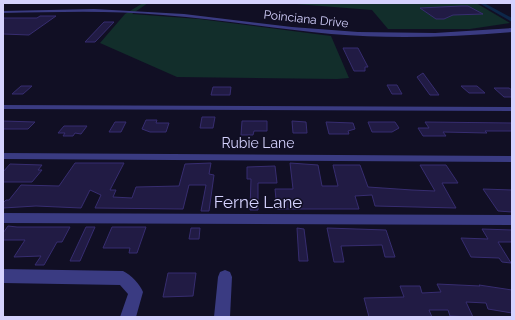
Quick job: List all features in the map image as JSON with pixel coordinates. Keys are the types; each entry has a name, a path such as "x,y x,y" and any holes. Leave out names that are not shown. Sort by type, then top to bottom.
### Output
{"street":[{"name":"Poinciana Drive","path":"3,10 164,13 308,30 378,34 452,35 510,28"},
{"path":"3,107 512,109"},
{"name":"Rubie Lane","path":"3,156 512,159"},
{"name":"Ferne Lane","path":"3,218 512,220"},
{"path":"3,276 123,278 136,292 128,317"},
{"path":"222,317 226,277"}],"green space":[{"path":"143,3 148,3 132,14 199,19 331,36 349,78 177,77 100,43 125,14"},
{"path":"283,3 476,3 510,23 470,29 388,29 372,10"}],"building":[{"path":"468,6 483,14 453,15 444,19 436,19 420,8"},
{"path":"40,16 56,16 29,35 3,34 3,18 37,18"},
{"path":"104,22 114,22 95,42 85,42"},
{"path":"343,48 358,48 368,67 365,67 365,71 354,71"},
{"path":"423,73 439,95 430,95 417,77"},
{"path":"387,85 397,85 402,94 392,94"},
{"path":"21,86 32,86 23,94 12,94"},
{"path":"461,86 477,86 485,93 469,93"},
{"path":"213,87 231,87 230,95 211,95"},
{"path":"494,88 509,88 512,90 512,97 504,97"},
{"path":"202,117 215,117 213,128 200,128"},
{"path":"146,120 157,120 156,123 169,123 166,132 150,132 142,129"},
{"path":"3,121 35,122 28,129 3,129"},
{"path":"242,121 267,121 267,131 254,131 253,135 241,135"},
{"path":"292,121 306,122 307,133 293,133"},
{"path":"115,122 126,122 121,132 109,132"},
{"path":"326,122 353,123 355,129 348,131 349,134 329,134"},
{"path":"368,122 395,122 399,128 392,132 372,132"},
{"path":"425,122 512,123 512,131 485,131 487,133 443,132 446,136 423,136 418,128 429,128"},
{"path":"64,126 87,126 81,134 75,133 73,136 63,136 65,133 58,133"},
{"path":"75,163 124,163 110,190 116,190 113,197 132,198 136,187 179,186 185,164 211,163 209,174 214,175 209,211 201,211 206,185 189,185 183,209 95,208 101,195 90,190 81,208 36,206 3,208 3,203 6,200 9,200 21,185 59,186"},
{"path":"290,163 318,165 322,186 338,186 333,165 360,165 368,187 435,191 420,165 446,165 458,183 442,183 456,208 375,206 372,195 355,196 359,209 277,209 275,189 293,189"},
{"path":"10,164 42,165 38,170 42,170 32,182 3,182 3,172"},
{"path":"275,166 277,183 258,183 258,210 250,210 251,179 247,179 247,167"},
{"path":"483,189 512,190 512,212 498,211"},
{"path":"8,226 70,227 62,242 57,242 44,265 35,265 41,256 14,257 25,240 3,240 3,233"},
{"path":"86,227 95,227 80,261 70,261"},
{"path":"112,227 146,227 137,253 129,253 130,248 103,248"},
{"path":"191,228 200,228 199,239 189,239"},
{"path":"297,228 304,229 308,261 299,261"},
{"path":"327,228 386,230 395,257 385,257 382,245 341,246 344,262 334,262"},
{"path":"482,229 512,230 512,242 498,242 511,263 502,262 499,258 471,257 461,238 488,239"},
{"path":"168,273 196,273 193,296 163,297"},
{"path":"437,284 480,286 479,285 512,290 512,313 488,309 486,303 466,302 473,317 450,316 448,310 429,310 432,317 369,317 364,298 404,297 400,286 420,286 422,293 441,292"}],"waterway":[{"path":"481,3 512,20"}]}
